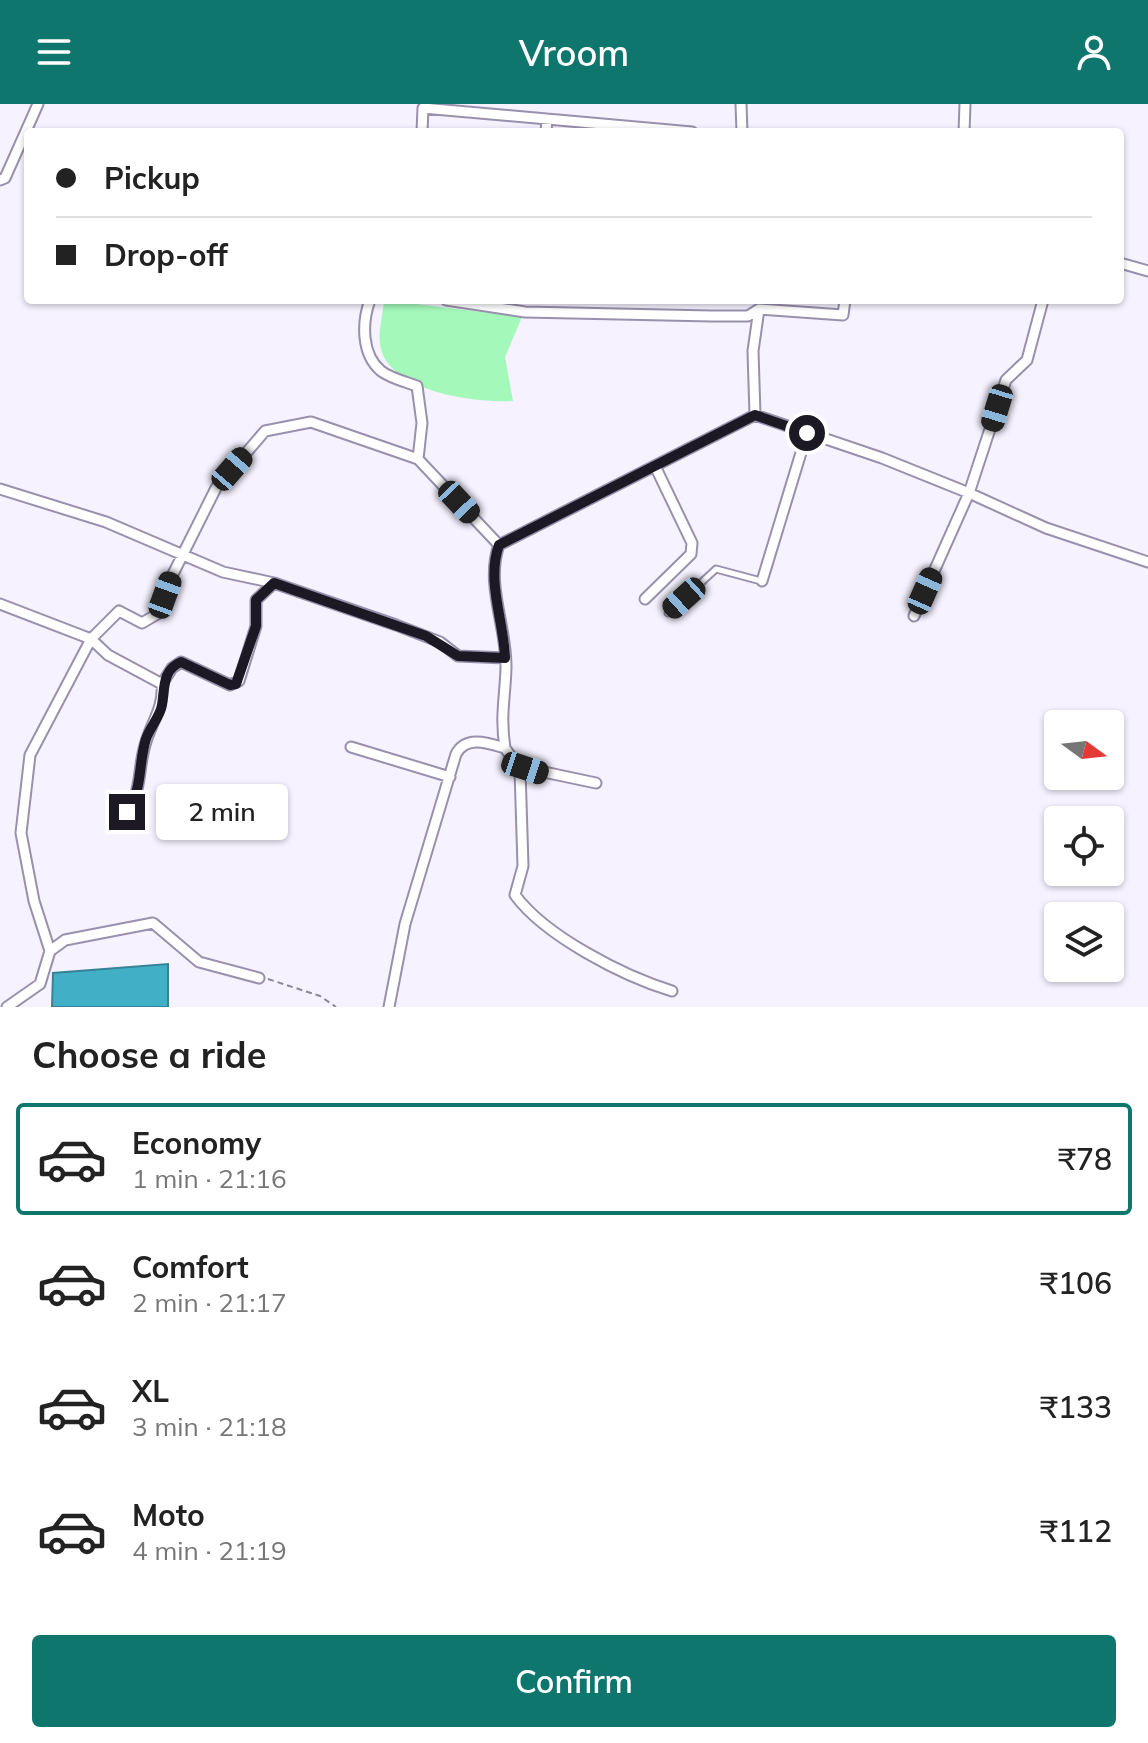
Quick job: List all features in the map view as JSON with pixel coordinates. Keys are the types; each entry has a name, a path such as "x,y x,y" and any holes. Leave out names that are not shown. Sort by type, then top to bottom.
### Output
{"street":[{"path":"27,128 38,104"},
{"path":"741,104 742,128"},
{"path":"964,128 965,104"},
{"path":"422,128 423,108 647,128"},
{"path":"546,128 547,119"},
{"path":"0,180 5,178 24,135"},
{"path":"1124,264 1148,271"},
{"path":"368,304 364,316 367,350 381,371 417,386 422,423 418,459"},
{"path":"472,304 525,312 712,316 748,316 759,309 843,315 844,304"},
{"path":"914,616 969,493 1006,380 1027,360 1042,304"},
{"path":"755,415 753,351 759,309"},
{"path":"672,991 644,983 598,958 526,910 515,895 523,866 520,770 505,748 500,714 505,658 504,627 492,571 499,545 755,415 969,493 1046,528 1148,562"},
{"path":"7,1007 40,984 50,951 34,901 21,833 30,755 91,639 119,611 142,623 159,613 183,553 216,488 265,431 311,422 418,459 499,545"},
{"path":"762,581 807,433"},
{"path":"645,599 691,554 692,543 655,466"},
{"path":"0,489 106,522 223,572 274,583 426,636 458,656 505,658"},
{"path":"127,812 140,780 148,734 162,706 162,684 172,668 181,662 230,685 236,684 256,626 256,600 274,583"},
{"path":"0,604 91,639 108,655 162,684"},
{"path":"389,1007 405,924 456,754 466,743 489,743 505,748"},
{"path":"351,747 450,777"},
{"path":"520,770 525,768 596,783"},
{"path":"50,951 65,940 153,923 199,962 259,978"}],"lane":[{"path":"668,613 716,569 762,581"}],"path":[{"path":"259,978 282,981 336,1007"}],"green space":[{"path":"383,304 416,304 522,317 505,357 513,401 477,400 415,384 386,360 380,344"}],"water":[{"path":"168,964 168,1007 52,1007 53,973"}],"route":[{"path":"127,812 140,780 148,734 162,706 162,684 172,668 181,662 230,685 236,684 256,626 256,600 274,583 426,636 458,656 484,660 505,658 504,627 492,571 499,545 755,415 807,433"}]}
